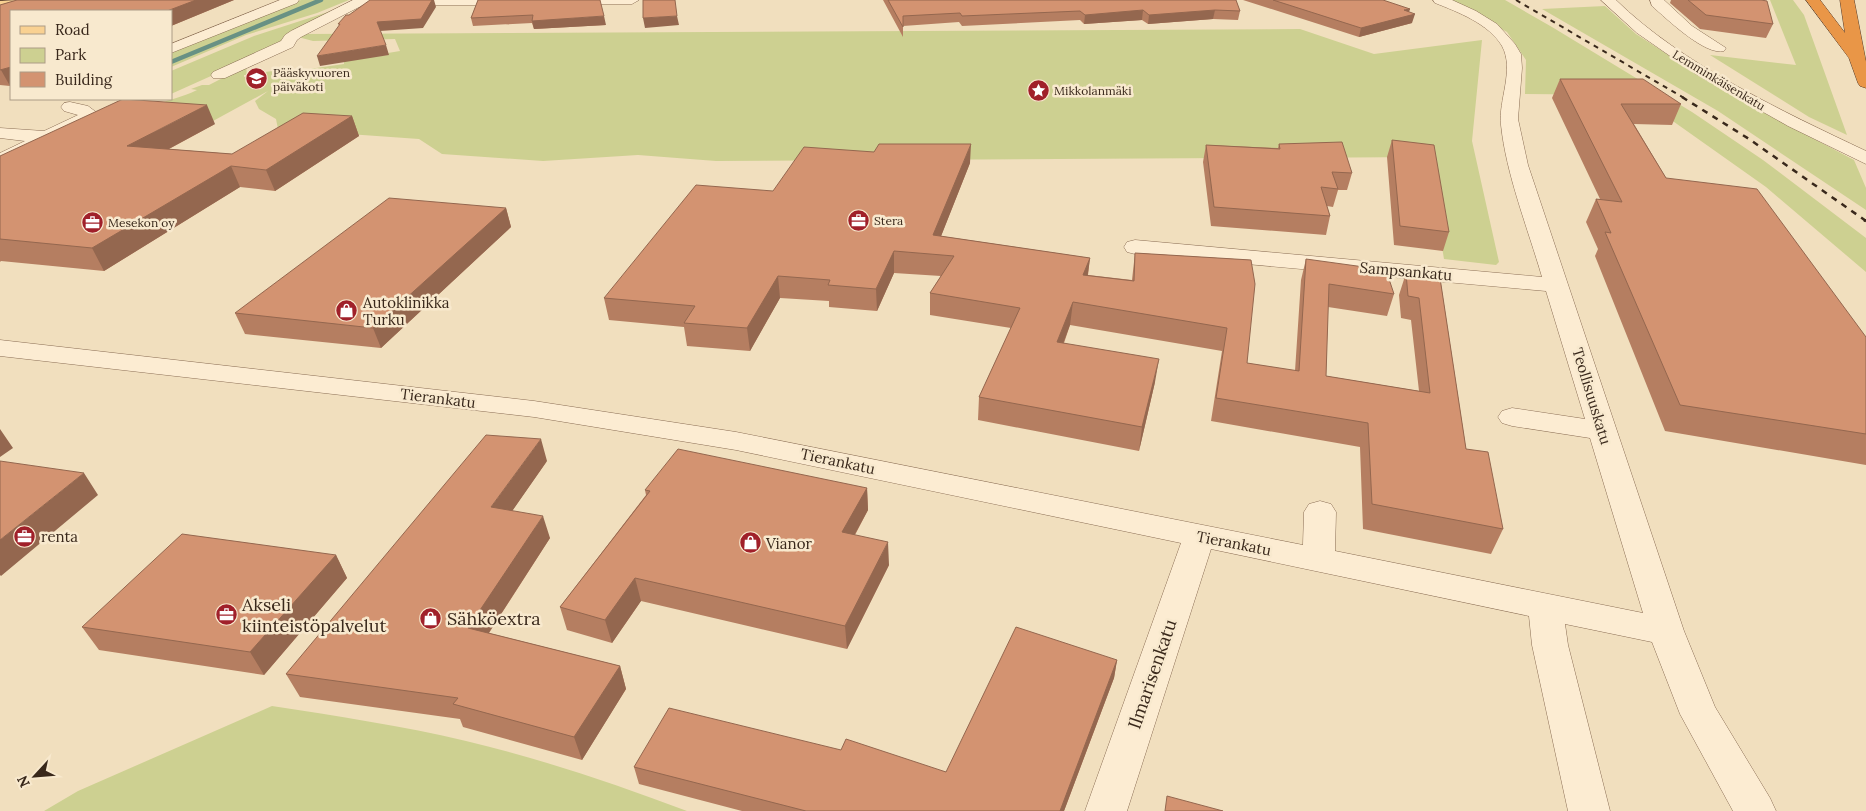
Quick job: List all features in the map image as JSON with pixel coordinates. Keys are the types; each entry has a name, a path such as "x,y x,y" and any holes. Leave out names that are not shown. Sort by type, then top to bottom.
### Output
{"highway":[{"path":"1814,0 1861,64"},
{"path":"1847,0 1866,83"}],"main road":[{"path":"0,5 14,0"}],"street":[{"path":"172,49 292,0"},
{"path":"554,0 632,0"},
{"name":"Teollisuuskatu","path":"1440,0 1492,28 1506,43 1513,55 1514,72 1509,113 1510,130 1518,165 1666,631 1699,714 1755,811"},
{"name":"Lemminkäisenkatu","path":"1608,0 1645,34 1702,71 1774,113 1866,158"},
{"path":"1657,0 1657,3 1687,29 1719,48"},
{"path":"219,75 288,44 288,40 296,34 361,1 525,1"},
{"path":"188,28 216,30"},
{"path":"0,160 91,115 66,103 59,114 4,136"},
{"path":"4,136 47,137"},
{"name":"Sampsankatu","path":"1135,247 1557,285"},
{"name":"Tierankatu","path":"0,348 534,409 736,440 1666,631"},
{"path":"1512,417 1603,431"},
{"path":"1319,560 1320,512"},
{"name":"Ilmarisenkatu","path":"1106,811 1199,536"},
{"path":"1545,606 1550,644 1589,811"}],"green space":[{"path":"301,0 349,0 317,13 246,35 172,67 172,52"},
{"path":"1450,0 1505,0 1692,112 1763,160 1866,238 1866,272 1766,187 1636,95 1525,94 1526,60 1507,32"},
{"path":"1770,0 1793,0 1804,15 1847,135 1809,117 1710,55 1796,65"},
{"path":"1605,6 1636,34 1727,93 1854,160 1866,188 1866,210 1718,111 1542,9"},
{"path":"334,10 273,48 172,94 172,71 254,36"},
{"path":"1300,29 1374,54 1482,40 1472,141 1499,262 1496,265 1444,259 1427,157 716,161 638,155 543,161 442,154 419,139 278,129 276,119 259,109 255,101 268,91 213,121 156,105 197,90 191,89 202,85 209,85 246,66 247,75 244,75 244,77 287,69 288,72 344,64 344,60 388,55 388,53 400,51 395,39 313,41 298,37 304,34"},
{"path":"272,706 394,726 494,748 578,773 687,811 44,811 78,791"}],"building":[{"path":"17,0 196,0 170,10 10,10 10,67 0,70 0,5"},
{"path":"370,0 432,0 421,19 377,22 386,45 317,56 346,15 349,15"},
{"path":"478,0 600,0 604,16 532,21 533,15 471,18"},
{"path":"643,0 675,0 677,16 643,18"},
{"path":"888,0 1236,0 1240,11 1215,10 1149,15 1143,10 1085,15 1080,11 962,16 960,13 903,16 903,27"},
{"path":"1273,0 1383,0 1410,9 1404,10 1415,14 1361,28"},
{"path":"1688,0 1767,1 1773,24 1706,15"},
{"path":"1560,79 1643,79 1681,104 1621,104 1666,178 1757,189 1866,337 1866,434 1680,405 1605,232 1611,233 1596,199 1622,202"},
{"path":"121,100 207,105 127,146 232,154 303,113 352,116 266,170 231,166 92,248 0,239 0,156"},
{"path":"1392,140 1434,145 1449,232 1400,226"},
{"path":"1342,142 1352,173 1332,172 1338,189 1321,187 1330,216 1214,207 1206,145 1280,149 1279,144"},
{"path":"879,144 971,144 933,235 1090,258 1083,275 1134,281 1135,253 1251,260 1255,284 1247,363 1299,371 1306,259 1386,270 1394,294 1329,284 1326,376 1430,393 1419,298 1408,296 1406,273 1440,278 1466,449 1488,452 1503,529 1372,504 1368,423 1216,398 1227,328 1073,302 1057,342 1159,359 1142,427 979,397 1020,308 930,293 954,256 894,251 876,289 828,285 830,280 778,276 747,328 684,323 695,306 604,298 696,185 773,191 804,147 874,152"},
{"path":"389,198 506,208 373,328 235,313"},
{"path":"486,435 541,439 491,507 543,516 468,628 620,666 574,737 453,704 458,698 286,674"},
{"path":"678,449 867,488 842,532 888,542 845,626 635,578 605,620 560,607 650,491 645,490"},
{"path":"0,461 84,473 0,540"},
{"name":"Akseli kiinteistöpalvelut","path":"182,534 336,555 250,652 82,627"},
{"path":"1016,627 1117,660 1060,811 806,811 634,767 669,708 841,750 846,739 946,772"},
{"path":"1167,796 1223,811 1165,811"}],"waterway":[{"path":"172,62 321,0"}],"railway":[{"path":"1516,0 1684,98"},
{"path":"1682,97 1749,139 1866,221 1864,220"}],"place":[{"name":"Pääskyvuoren päiväkoti","path":"257,79"},
{"name":"Mikkolanmäki","path":"1038,90"},
{"name":"Stera","path":"858,220"},
{"name":"Mesekon oy","path":"92,222"},
{"name":"Autoklinikka Turku","path":"347,311"},
{"name":"renta","path":"25,536"},
{"name":"Vianor","path":"750,543"},
{"name":"Akseli kiinteistöpalvelut","path":"226,614"},
{"name":"Sähköextra","path":"431,618"}]}
